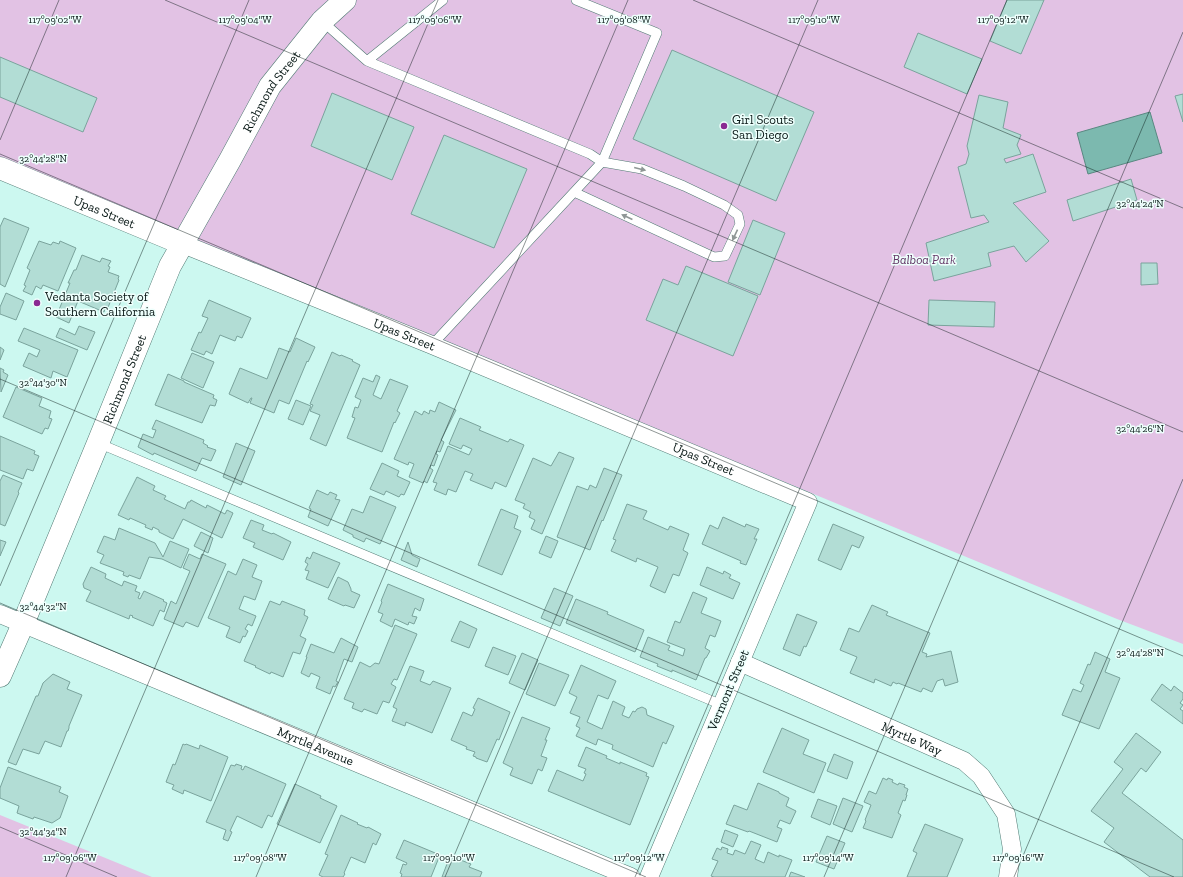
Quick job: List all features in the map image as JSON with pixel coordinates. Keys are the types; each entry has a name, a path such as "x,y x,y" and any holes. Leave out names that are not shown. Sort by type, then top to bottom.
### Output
{"street":[{"name":"Richmond Street","path":"0,676 23,624 170,266 270,86 322,22 345,0"},
{"name":"Upas Street","path":"0,168 182,244 432,345 808,502"},
{"name":"Vermont Street","path":"649,877 808,502"},
{"name":"Myrtle Avenue","path":"0,614 631,877"},
{"name":"Myrtle Way","path":"740,662 964,761 981,776 1006,814 1012,849 1008,877"}],"lane":[{"path":"367,61 443,0"},
{"path":"432,345 602,162 657,33 576,0"},
{"path":"322,22 367,61 590,154 602,162 642,169 684,186 724,205 738,215 740,224 725,256 714,257 574,192"},
{"path":"98,443 722,705"}],"green space":[{"name":"Balboa Park","path":"0,0 1183,0 1183,644 1117,619 0,159"},
{"path":"0,815 152,877 0,877"}],"shaded area":[{"path":"1150,112 1162,153 1088,174 1077,133"}],"building":[{"path":"1007,0 1044,0 1021,54 990,41"},
{"path":"918,33 982,59 967,94 904,67"},
{"name":"Girl Scouts San Diego","path":"672,50 814,112 776,201 633,139"},
{"path":"0,57 97,98 83,132 0,97"},
{"path":"332,93 414,127 392,180 311,146"},
{"path":"1183,94 1183,122 1175,96"},
{"path":"979,95 1008,102 1003,128 1021,135 1017,145 1021,154 1004,159 1006,163 1033,154 1046,192 1013,203 1049,241 1026,262 1014,246 988,253 991,266 934,281 926,243 989,222 984,215 971,218 958,167 966,164 969,154 967,146"},
{"path":"444,135 527,169 494,248 411,214"},
{"path":"1131,179 1137,200 1073,221 1067,200"},
{"path":"4,218 29,228 5,287 0,284 0,227"},
{"path":"753,220 785,233 760,295 728,282"},
{"path":"39,241 51,245 53,242 59,244 60,241 76,248 58,291 43,285 41,289 36,286 32,295 23,291 26,286 24,285 30,270 27,268"},
{"path":"82,255 100,262 102,258 111,261 108,266 110,267 108,272 119,276 119,280 107,310 105,309 104,312 78,301 69,323 56,317 70,283 68,283 74,270 76,270"},
{"path":"1141,263 1157,263 1158,284 1141,285"},
{"path":"686,266 758,296 733,356 646,320 663,279 678,285"},
{"path":"6,293 24,301 16,320 0,314 0,307"},
{"path":"209,300 251,318 242,338 237,336 235,341 220,335 212,354 206,351 204,355 191,350 199,332 201,333 208,318 202,316"},
{"path":"929,300 995,302 994,327 928,325"},
{"path":"79,326 95,332 87,350 56,337 60,328 75,335"},
{"path":"24,328 78,350 67,377 53,371 51,378 23,366 29,353 37,357 40,350 18,341"},
{"path":"296,338 315,347 308,362 307,361 289,404 279,400 274,413 250,403 252,398 248,403 229,394 240,368 267,379 279,348 290,352"},
{"path":"0,347 4,350 0,360"},
{"path":"332,352 353,360 352,361 360,365 326,446 310,439 320,415 310,411 313,405 310,404"},
{"path":"192,353 214,362 203,388 181,378"},
{"path":"0,368 8,375 1,392"},
{"path":"168,374 214,395 213,398 217,400 215,406 210,405 202,423 155,405"},
{"path":"376,375 380,377 373,395 381,399 390,379 408,386 397,411 400,413 395,423 394,422 382,452 347,438 355,418 352,417 355,407 358,408 361,400 355,397 363,378 373,382"},
{"path":"16,387 42,398 39,406 51,411 49,418 52,419 48,429 45,428 42,434 3,417"},
{"path":"296,400 311,406 303,425 288,419"},
{"path":"439,402 456,410 441,440 444,442 440,452 437,451 436,454 438,455 434,466 431,465 430,468 433,470 427,483 424,481 423,483 409,477 414,464 409,462 408,465 394,459 415,411 422,415 424,411 429,414 430,410 435,412"},
{"path":"460,418 481,427 479,430 508,442 510,439 524,445 506,487 495,482 492,489 470,480 473,474 465,471 456,492 448,489 446,495 434,490 437,483 433,482 448,446 469,455 472,449 463,445 461,449 449,444"},
{"path":"156,420 204,440 203,443 208,446 207,447 216,450 211,461 202,458 196,471 154,453 153,455 138,447 143,434 153,438 156,430 152,429"},
{"path":"0,436 35,451 34,454 39,456 33,471 27,469 23,479 0,470"},
{"path":"236,443 255,451 241,485 223,477"},
{"path":"559,452 574,458 542,534 531,529 535,520 529,517 531,512 523,508 525,504 515,500 533,458 551,466"},
{"path":"382,463 399,471 397,476 410,482 404,495 401,494 399,497 386,491 384,495 370,489"},
{"path":"604,468 622,475 590,550 557,537 577,486 588,490 590,485 596,488"},
{"path":"3,475 22,483 5,526 0,524 0,481"},
{"path":"137,477 155,486 153,490 166,496 164,499 185,509 188,502 191,500 206,508 207,505 225,514 227,510 233,513 222,538 183,519 173,539 159,532 159,530 153,527 152,530 145,527 146,525 130,518 129,520 118,515"},
{"path":"317,490 328,495 330,492 337,495 335,499 340,500 328,526 308,517 311,509 309,508"},
{"path":"370,496 396,507 380,544 366,538 364,542 343,530 352,509 363,513"},
{"path":"627,504 647,511 643,519 668,530 670,526 689,534 683,550 688,553 679,576 673,574 665,593 650,586 658,567 637,558 636,562 611,551 616,540 613,539"},
{"path":"501,509 518,516 514,528 521,531 502,575 478,565"},
{"path":"723,517 745,527 746,524 759,529 754,539 757,539 746,565 740,563 741,561 702,544 710,525 718,529"},
{"path":"251,520 264,525 262,530 272,534 273,533 291,542 283,560 253,547 255,543 243,538"},
{"path":"833,524 864,537 859,548 852,545 841,570 818,560"},
{"path":"119,528 155,543 163,557 170,541 189,549 181,568 162,559 149,557 140,579 129,575 128,577 123,575 124,572 100,563 104,555 97,552 104,536 115,540"},
{"path":"201,532 213,538 208,553 194,546"},
{"path":"546,536 558,541 551,558 539,553"},
{"path":"0,540 6,542 0,556"},
{"path":"408,542 412,555 420,559 417,567 401,560"},
{"path":"313,552 340,563 328,588 306,579 309,571 305,570 308,564 305,562 307,557 310,559"},
{"path":"189,554 200,559 202,554 226,564 198,627 186,622 183,627 164,619 171,601 176,604 190,571 183,568"},
{"path":"243,559 257,565 252,577 262,581 255,600 244,596 239,609 256,616 252,626 248,624 245,629 248,631 245,637 243,636 240,643 226,637 230,627 208,618 228,571 236,575"},
{"path":"91,567 106,574 105,578 122,586 124,581 137,586 135,591 140,593 138,598 140,599 144,591 164,600 163,601 167,603 164,612 160,610 153,626 132,617 133,616 130,615 129,619 86,601 91,591 84,588 83,584"},
{"path":"707,567 723,574 724,571 731,575 729,578 740,583 733,599 700,585"},
{"path":"338,577 348,582 351,591 360,595 354,608 344,606 328,599"},
{"path":"388,584 424,599 420,611 415,608 412,616 417,617 414,624 409,622 408,625 395,619 392,627 380,621 383,614 378,612"},
{"path":"554,588 573,596 560,626 541,618"},
{"path":"693,592 707,598 701,613 721,621 715,637 710,635 705,648 710,651 705,658 696,680 672,670 672,672 657,666 658,664 640,657 648,637 670,646 668,650 683,656 685,649 667,642 675,621 680,623"},
{"path":"576,599 608,612 607,614 644,630 635,652 566,623"},
{"path":"270,601 280,605 282,601 305,610 304,615 308,617 300,636 306,639 300,654 293,652 283,677 271,672 270,674 244,661"},
{"path":"872,605 888,612 886,615 930,633 922,652 927,654 926,657 951,651 958,682 945,686 943,679 937,681 932,692 923,688 921,692 893,682 891,686 875,679 874,683 850,673 857,657 840,650 849,628 859,632"},
{"path":"797,614 817,622 806,647 804,646 800,656 783,649"},
{"path":"460,621 477,629 469,648 451,641"},
{"path":"395,625 417,634 397,680 394,679 391,684 396,687 389,703 383,701 377,714 364,709 362,712 352,708 354,703 344,699 360,662 370,667 375,663 379,664"},
{"path":"341,638 358,647 352,662 344,659 336,681 338,682 335,687 333,686 330,694 316,688 320,677 311,673 309,677 301,673 311,644 334,653"},
{"path":"493,647 516,656 508,675 485,666"},
{"path":"1095,652 1110,659 1105,672 1120,678 1099,729 1062,715 1073,689 1081,692 1084,685 1080,683"},
{"path":"522,653 538,660 525,690 509,683"},
{"path":"539,663 569,675 555,706 526,694"},
{"path":"581,665 616,681 608,699 598,695 587,722 602,729 613,701 625,707 622,715 629,718 633,711 635,712 637,709 642,707 646,709 647,715 674,726 666,744 663,742 653,767 612,749 613,745 598,739 596,745 576,736 580,728 576,726 580,717 570,713 577,697 569,693"},
{"path":"410,666 424,671 420,681 430,685 433,681 451,688 432,733 406,722 405,726 392,721 397,709 393,707"},
{"path":"53,674 70,682 67,689 82,695 61,747 45,741 39,754 23,749 16,765 8,762 36,696 38,696 43,683"},
{"path":"1162,684 1171,691 1174,686 1183,693 1183,699 1180,703 1183,705 1180,709 1183,711 1183,724 1151,700"},
{"path":"478,698 510,712 499,740 497,739 487,762 473,756 475,752 466,749 467,747 451,740 463,712 472,716 475,709 473,708"},
{"path":"522,717 550,728 541,756 547,758 542,771 538,769 532,784 510,775 513,768 503,763"},
{"path":"782,728 809,740 803,754 826,763 814,793 763,772"},
{"path":"1136,733 1161,752 1146,772 1141,768 1122,793 1183,840 1183,877 1150,877 1104,842 1114,828 1091,811 1123,769 1114,762"},
{"path":"183,744 199,749 200,745 228,757 211,801 184,790 183,794 172,789 174,785 166,782 173,764 175,765"},
{"path":"586,747 607,756 606,758 620,764 620,762 647,773 646,776 649,777 630,825 548,791 557,770 583,781 586,774 584,773 586,769 578,766"},
{"path":"834,754 853,762 847,779 827,771"},
{"path":"236,764 242,766 241,769 243,770 245,766 286,784 272,817 268,815 262,828 237,816 230,831 232,832 228,841 223,839 226,830 206,822 231,765 235,766"},
{"path":"8,767 61,787 59,792 68,796 60,818 52,823 34,817 33,819 17,813 19,806 0,798 0,788"},
{"path":"883,778 893,780 892,782 898,785 899,783 905,785 904,787 908,789 905,801 903,800 898,813 901,815 892,838 863,828 871,805 864,802 869,791 876,794"},
{"path":"758,783 789,798 786,806 796,811 790,824 780,820 777,827 782,829 777,842 726,824 734,805 747,810"},
{"path":"295,784 321,796 320,798 337,806 320,843 277,824"},
{"path":"843,798 863,806 852,832 833,824"},
{"path":"818,799 837,806 830,825 811,817"},
{"path":"341,815 358,823 357,824 367,828 368,827 381,834 376,845 373,843 365,863 351,857 343,877 323,877 319,875 328,855 325,854"},
{"path":"925,824 963,839 947,877 907,877 917,853 913,851"},
{"path":"725,830 738,835 733,847 721,842"},
{"path":"827,836 845,843 834,869 816,862"},
{"path":"404,840 440,855 431,877 401,877 402,874 400,873 403,864 406,865 407,863 396,858"},
{"path":"751,841 761,845 755,859 764,863 768,852 779,857 779,855 792,860 785,877 711,876 718,861 712,859 717,848 721,850 722,847 728,849 727,853 733,855 735,850 745,854"},
{"path":"450,856 471,864 469,867 482,872 480,877 442,877"},
{"path":"791,872 805,877 789,877"}],"place":[{"name":"Girl Scouts San Diego","path":"724,126"},
{"name":"Vedanta Society of Southern California","path":"37,303"}]}
